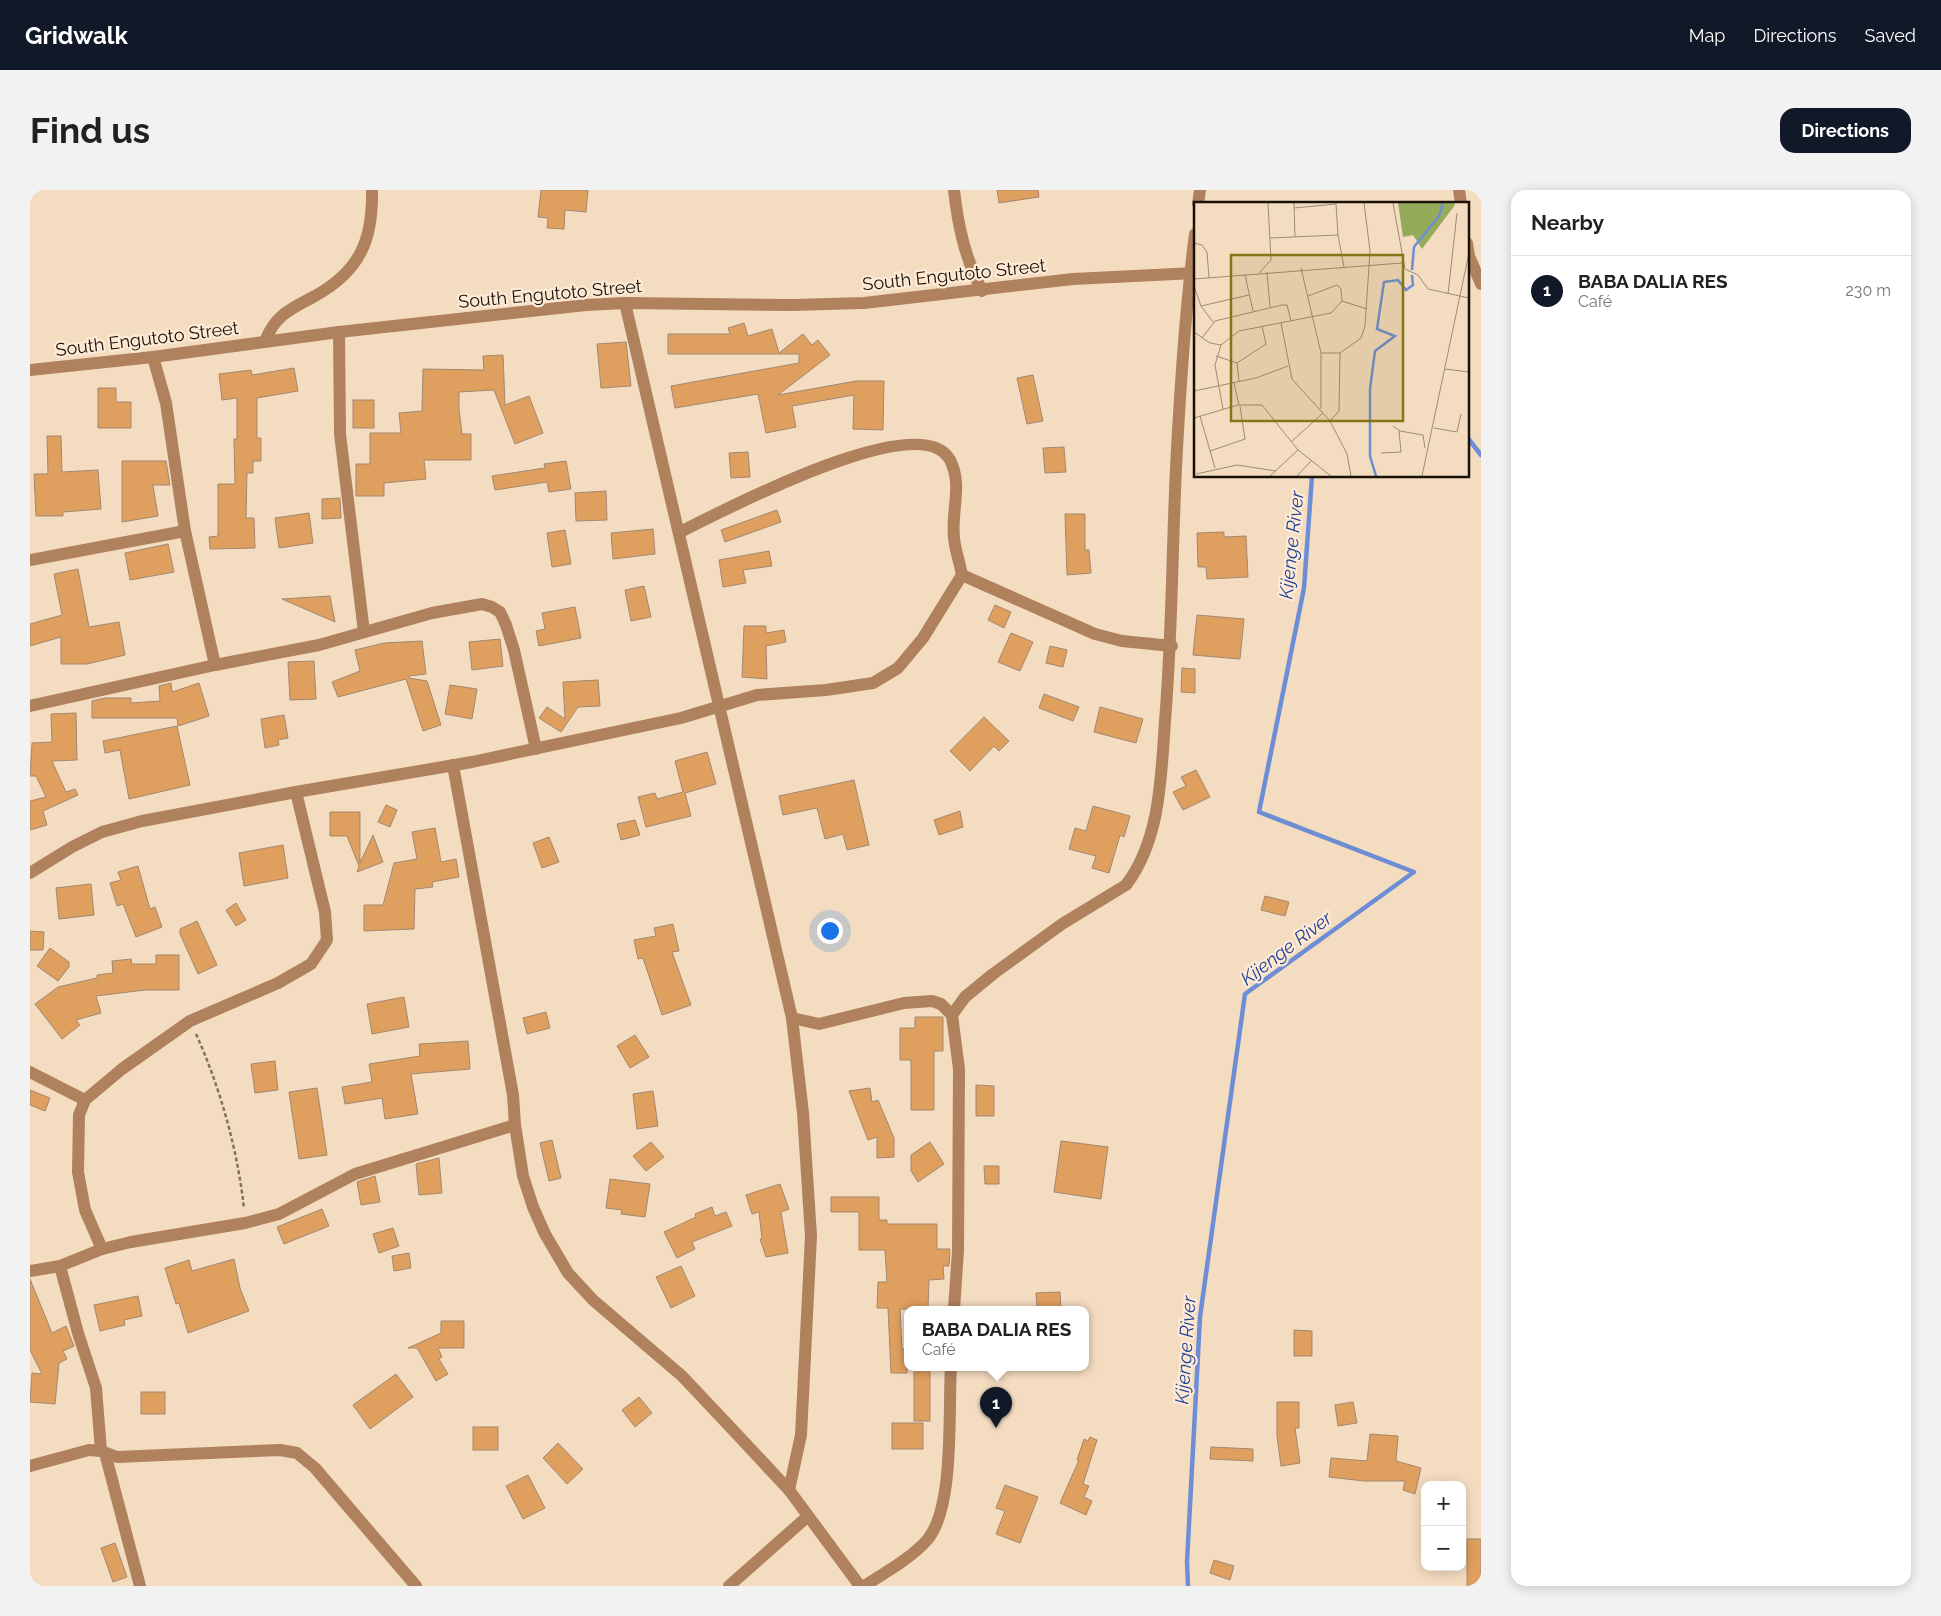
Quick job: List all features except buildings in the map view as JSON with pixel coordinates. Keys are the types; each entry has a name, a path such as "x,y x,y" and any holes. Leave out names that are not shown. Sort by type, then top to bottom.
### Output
{"street":[{"path":"265,341 276,319 338,280 361,256 369,229 372,190"},
{"path":"954,190 962,244 971,269 982,291"},
{"path":"952,1015 965,997 993,974 1062,924 1117,892 1133,875 1152,831 1160,790 1172,646 1176,468 1185,314 1194,247"},
{"path":"1468,256 1481,284"},
{"name":"South Engutoto Street","path":"30,370 153,357 339,332 625,303 792,305 864,303 982,291 1073,279 1192,273"},
{"path":"625,303 792,1018 803,1113 812,1236 801,1435 789,1490"},
{"path":"339,332 340,434 364,632"},
{"path":"153,357 166,403 185,531 215,665"},
{"path":"30,873 72,847 102,832 142,821 536,749 719,708 749,697 867,684 889,675 923,638 962,575 954,539 957,478 949,458 938,448 921,444 898,445 856,455 767,489 680,532"},
{"path":"30,560 185,531"},
{"path":"962,575 1095,634 1122,641 1172,646"},
{"path":"30,706 215,665 319,645 364,632 482,604 500,612 514,650 536,749"},
{"path":"453,765 513,1095 515,1125 523,1176 532,1207 545,1234 568,1273 593,1300 682,1376 789,1490 807,1517 862,1586 890,1570 928,1539 939,1520 948,1450 951,1371"},
{"path":"102,1249 85,1210 78,1172 79,1115 85,1100 122,1069 190,1021 278,983 311,964 327,940 325,912 296,792"},
{"path":"792,1018 819,1024 904,1003 932,1001 941,1004 952,1015 958,1046 959,1078 958,1251 954,1306"},
{"path":"30,1072 85,1100"},
{"path":"30,1271 60,1266 102,1249 245,1223 279,1214 355,1174 515,1125"},
{"path":"60,1266 78,1334 96,1388 103,1452 140,1586"},
{"path":"30,1466 89,1450 103,1452 116,1457 280,1450 297,1454 315,1468 416,1586"},
{"path":"729,1586 807,1517"}],"path":[{"path":"190,1021 208,1059 240,1171 245,1223"}],"waterway":[{"name":"Kijenge River","path":"1468,438 1481,455"},
{"name":"Kijenge River","path":"1188,1586 1187,1562 1200,1317 1245,994 1414,872 1259,812 1304,588 1312,478"}],"place":[{"name":"BABA DALIA RES","path":"996,1428"}]}
